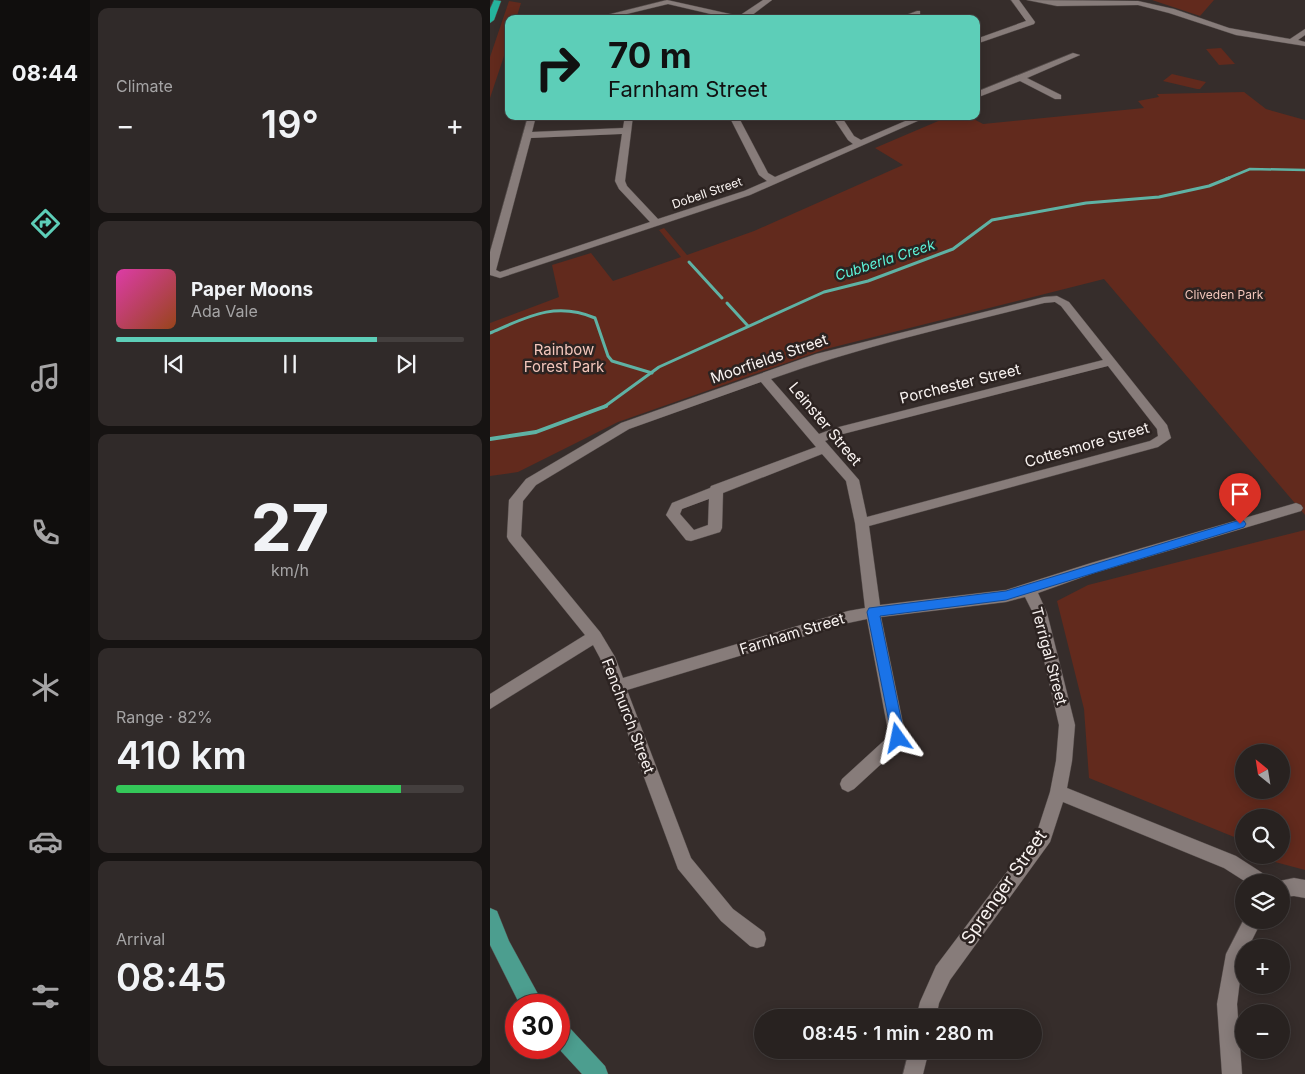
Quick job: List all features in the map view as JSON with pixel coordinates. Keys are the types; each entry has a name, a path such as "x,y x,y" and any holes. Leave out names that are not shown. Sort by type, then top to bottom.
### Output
{"highway":[{"path":"490,20 497,0"}],"main road":[{"path":"490,918 501,947 525,994"},
{"path":"570,1045 596,1074"}],"street":[{"path":"747,15 768,0"},
{"path":"980,41 1031,22 1014,0"},
{"path":"1031,0 1056,4 1106,0 1137,1 1172,10 1235,32 1305,44"},
{"path":"612,15 668,2 726,15"},
{"path":"709,15 714,12"},
{"path":"911,15 917,13"},
{"path":"1292,42 1305,31"},
{"path":"980,94 1076,55"},
{"path":"1020,78 1058,97"},
{"path":"490,272 531,120"},
{"path":"629,120 620,181 622,187 657,224"},
{"path":"735,120 764,175 774,181"},
{"path":"839,120 851,138 860,144"},
{"name":"Dobell Street","path":"490,272 500,275 746,194 916,120"},
{"path":"527,135 627,131"},
{"name":"Cottesmore Street","path":"862,523 1154,444 1165,438 1163,428 1064,304 1057,299 1044,300"},
{"name":"Moorfields Street","path":"522,490 531,482 625,426 820,357 1044,300"},
{"name":"Porchester Street","path":"716,490 821,444 845,430 1110,362"},
{"name":"Leinster Street","path":"764,378 852,480 862,523 873,612 898,738 848,784"},
{"name":"Fenchurch Street","path":"522,490 516,500 514,537 595,636 607,657 684,863 727,915 756,939"},
{"name":"Terrigal Street","path":"1058,792 1064,761 1067,725 1040,613 1029,590 1091,568 1296,508"},
{"name":"Farnham Street","path":"618,686 848,617 873,612 1006,596 1029,590"},
{"path":"490,702 595,636"},
{"path":"1058,792 1230,862 1249,874"},
{"name":"Sprenger Street","path":"928,1009 943,973 1044,836 1058,792"},
{"path":"1290,887 1305,889"},
{"path":"1232,1074 1227,1004 1235,954 1248,929"},
{"path":"913,1074 917,1059"}],"green space":[{"path":"1152,0 1214,0 1200,16"},
{"path":"509,1 521,3 517,15 505,15 505,53 490,98 490,57"},
{"path":"1221,48 1235,64 1219,65 1206,49"},
{"path":"1172,74 1206,82 1200,89 1197,89 1163,81"},
{"path":"1244,92 1266,109 1305,120 1305,515 1104,279 826,349 618,422 518,472 490,476 490,323 559,297 552,265 591,253 613,281 681,257 659,230 664,228 687,255 754,231 903,165 875,148 941,120 976,120 983,124 1144,108 1138,101 1159,97 1157,94"},
{"path":"1305,530 1305,870 1282,864 1290,864 1290,809 1235,809 1235,837 1089,778 1084,709 1057,601 1088,585"}],"waterway":[{"name":"Cubberla Creek","path":"1226,179 1250,169 1305,170"},
{"name":"Cubberla Creek","path":"651,373 659,367 824,292 868,281 953,249 992,220 1086,203 1159,197 1209,186 1229,178"},
{"path":"689,262 722,298"},
{"path":"727,303 748,326"},
{"path":"490,333 541,313 554,311 581,313 595,318 608,356 612,361 651,373"},
{"name":"Cubberla Creek","path":"605,406 651,373"},
{"name":"Cubberla Creek","path":"490,439 536,432 605,406"}],"route":[{"path":"898,738 873,612 1006,596 1091,568 1240,524"}],"park label":[{"name":"Cliveden Park","path":"1224,295"},
{"name":"Rainbow Forest Park","path":"564,358"}]}
